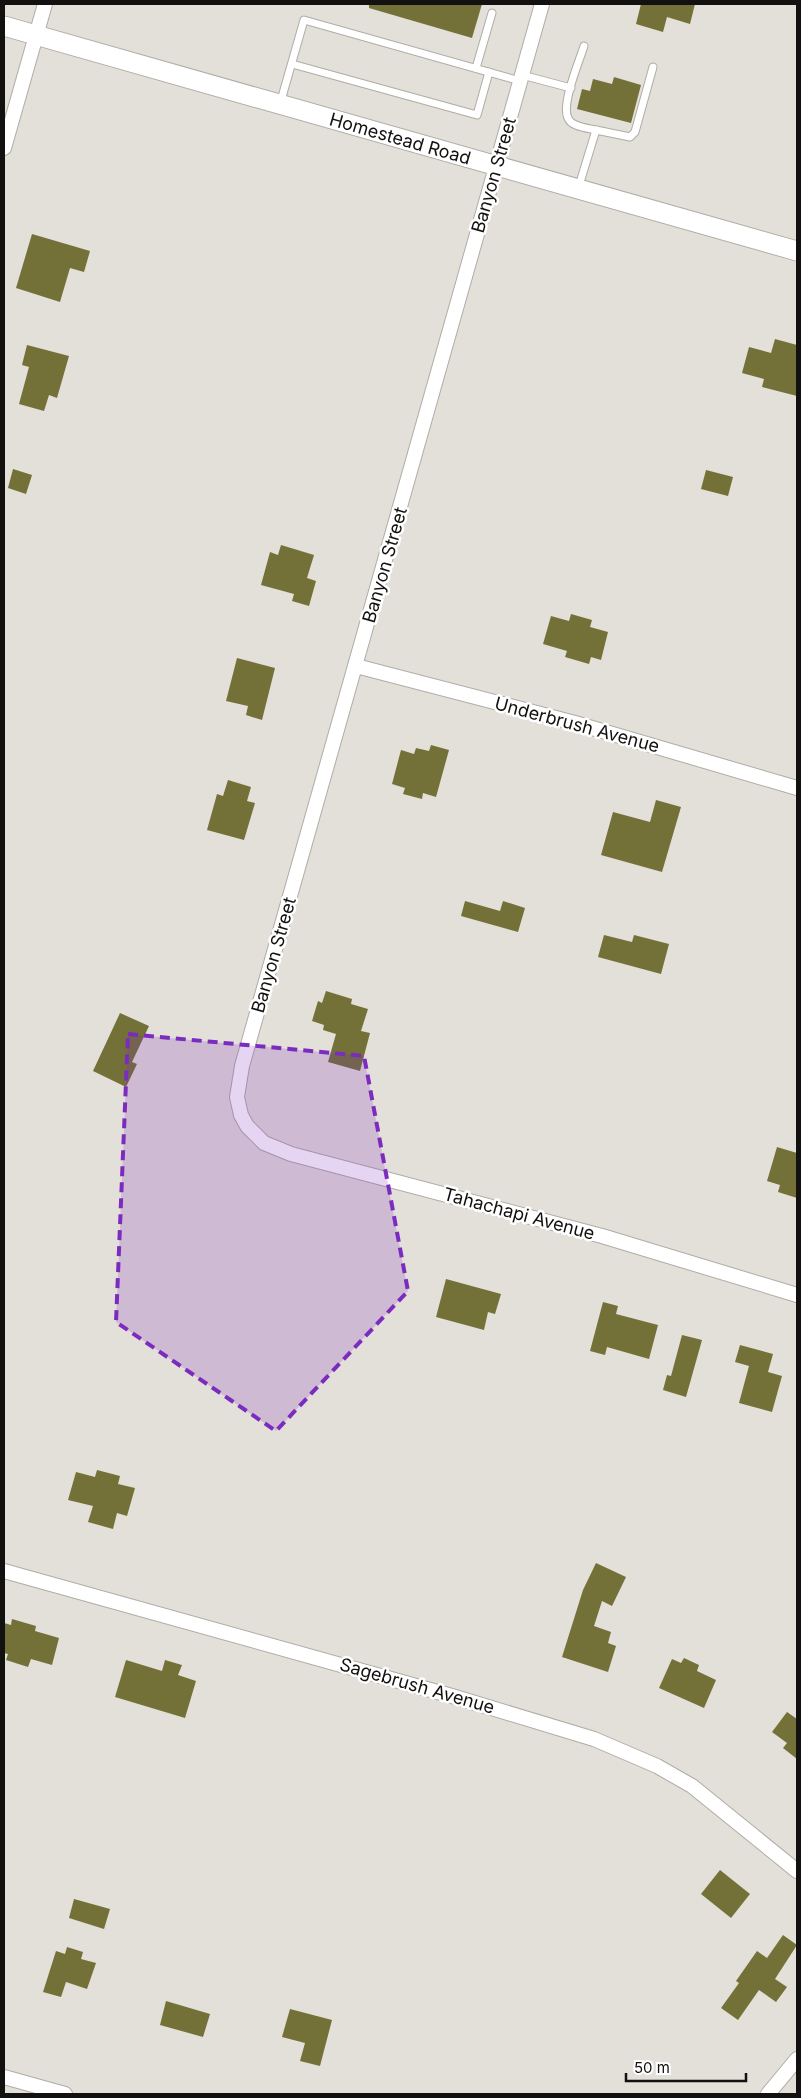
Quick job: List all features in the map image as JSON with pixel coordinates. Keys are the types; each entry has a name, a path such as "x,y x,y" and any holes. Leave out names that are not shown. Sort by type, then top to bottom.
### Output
{"main road":[{"name":"Homestead Road","path":"4,26 797,251"}],"street":[{"path":"4,148 45,4"},
{"name":"Banyon Street","path":"247,1126 241,1115 237,1097 242,1066 542,4"},
{"name":"Underbrush Avenue","path":"356,666 574,723 797,788"},
{"name":"Tahachapi Avenue","path":"247,1126 264,1143 291,1154 602,1236 797,1295"},
{"name":"Sagebrush Avenue","path":"4,1571 443,1693 594,1739 658,1766 692,1786 797,1871"},
{"path":"768,2094 797,2059"},
{"path":"4,2077 66,2094"}],"lane":[{"path":"476,68 492,13"},
{"path":"280,105 304,20 489,72 571,88"},
{"path":"584,46 566,110 568,119 572,123 623,137 630,137 635,132 653,67"},
{"path":"292,64 477,115 489,72"},
{"path":"578,189 596,130"}],"highlighted area":[{"path":"128,1034 364,1056 408,1291 276,1431 116,1322"}],"building":[{"path":"369,4 482,4 472,38 369,8"},
{"path":"641,4 695,4 690,24 667,17 663,32 636,24"},
{"path":"614,77 641,85 631,123 577,109 582,89 590,91 593,79 612,84"},
{"path":"32,234 90,251 84,272 70,268 60,302 16,288"},
{"path":"775,339 797,345 797,396 762,387 764,379 742,373 749,347 771,353"},
{"path":"27,345 69,356 57,398 49,395 44,411 19,404 29,367 22,365"},
{"path":"13,469 32,475 26,494 8,488"},
{"path":"706,470 733,477 728,496 701,489"},
{"path":"281,545 314,555 307,578 316,581 309,606 292,601 294,594 261,585 270,552 278,555"},
{"path":"571,614 592,620 590,627 608,632 601,660 591,657 589,664 565,657 567,651 543,644 551,616 569,621"},
{"path":"237,658 275,668 262,720 246,715 248,706 226,701"},
{"path":"431,745 449,750 436,797 423,793 422,799 403,794 405,788 392,784 401,750 414,754 416,748 429,751"},
{"path":"228,780 251,787 247,801 255,803 244,840 207,830 217,794 223,796"},
{"path":"656,800 681,807 662,872 601,855 613,812 650,822"},
{"path":"465,901 500,911 503,901 525,908 518,932 461,916"},
{"path":"604,935 632,942 634,935 669,944 661,974 598,957"},
{"path":"326,991 352,999 351,1004 368,1009 361,1031 370,1033 360,1071 328,1062 336,1034 323,1030 324,1025 312,1021 318,1001 322,1003"},
{"path":"120,1013 149,1026 132,1062 137,1064 126,1087 93,1071"},
{"path":"777,1147 797,1153 797,1198 778,1192 780,1185 767,1181"},
{"path":"446,1279 501,1294 495,1314 488,1312 484,1330 436,1317"},
{"path":"603,1302 618,1306 616,1314 658,1325 649,1359 607,1347 605,1355 590,1351"},
{"path":"682,1335 702,1340 686,1397 663,1390 667,1375 671,1376"},
{"path":"740,1345 773,1354 768,1372 782,1376 772,1412 739,1403 749,1366 735,1362"},
{"path":"97,1470 120,1476 118,1484 135,1488 127,1516 117,1513 113,1529 88,1522 93,1506 68,1500 76,1472 95,1477"},
{"path":"596,1563 626,1577 612,1606 602,1601 594,1626 611,1632 608,1643 616,1646 608,1672 562,1657 583,1590"},
{"path":"12,1619 36,1626 35,1631 59,1638 52,1665 31,1659 28,1667 6,1660 8,1654 4,1653 4,1623 11,1625"},
{"path":"684,1658 699,1665 697,1671 716,1680 704,1708 659,1688 672,1659 681,1663"},
{"path":"126,1660 162,1671 165,1660 182,1665 178,1675 196,1681 185,1718 115,1697"},
{"path":"787,1712 797,1719 797,1759 783,1748 787,1743 772,1732"},
{"path":"720,1870 750,1894 731,1918 701,1894"},
{"path":"74,1899 110,1909 104,1929 69,1918"},
{"path":"783,1935 797,1945 775,1979 787,1987 776,2002 759,1990 738,2020 721,2008 739,1983 736,1981 757,1951 767,1958"},
{"path":"67,1947 83,1952 81,1959 96,1963 87,1989 66,1982 61,1997 43,1992 56,1951 65,1954"},
{"path":"166,2001 210,2014 203,2037 160,2025"},
{"path":"290,2009 332,2020 320,2066 300,2061 305,2043 282,2037"}]}
